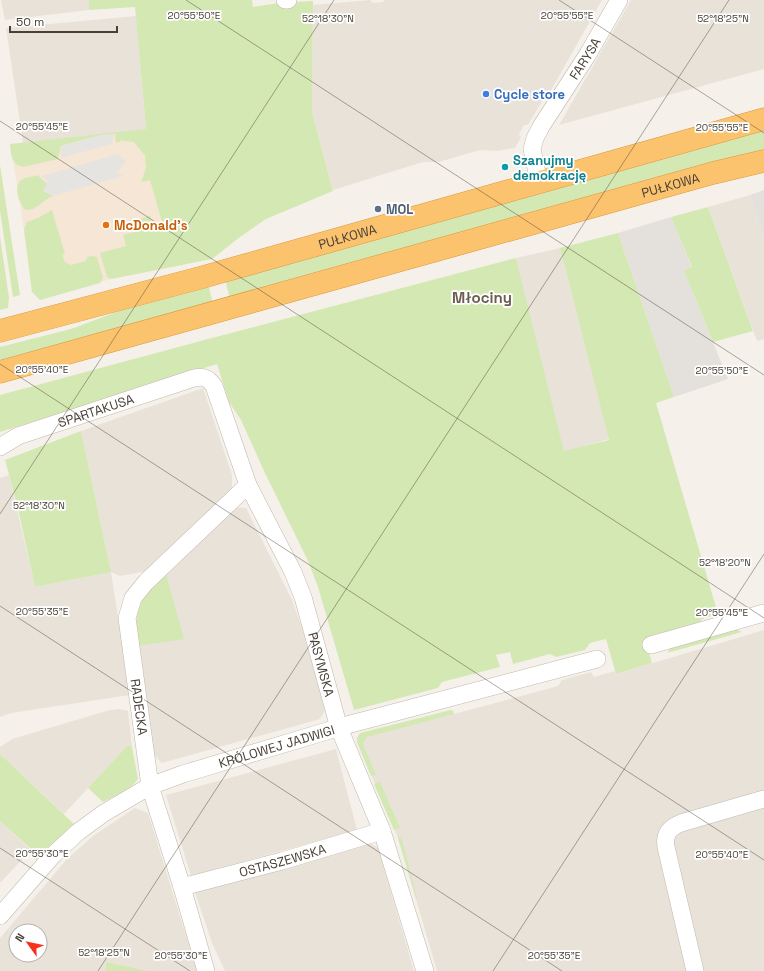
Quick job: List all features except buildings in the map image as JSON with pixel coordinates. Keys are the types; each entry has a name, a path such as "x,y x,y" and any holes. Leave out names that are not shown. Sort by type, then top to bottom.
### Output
{"highway":[{"name":"PUŁKOWA","path":"0,331 196,279 764,119"},
{"name":"PUŁKOWA","path":"0,372 706,175 764,161"}],"street":[{"name":"FARYSA","path":"539,182 532,150 535,138 588,54 619,0"},
{"name":"SPARTAKUSA","path":"0,447 18,436 194,378"},
{"name":"PASYMSKA","path":"194,378 206,378 214,386 248,485 293,572 303,597 339,728 382,831 425,971"},
{"name":"RADECKA","path":"206,971 150,786 126,618 133,598 146,582 248,485"},
{"path":"651,645 764,613"},
{"name":"KRÓLOWEJ JADWIGI","path":"0,916 53,855 78,832 104,813 150,786 183,774 339,728 597,659"},
{"path":"695,971 666,847 666,834 672,827 681,823 764,799"},
{"name":"OSTASZEWSKA","path":"182,888 282,861 382,831"}],"shaded area":[{"path":"1,0 89,0 89,10 5,20"},
{"path":"370,0 373,3 383,2 384,0 602,0 550,92 548,91 528,125 524,125 519,134 521,137 515,148 497,151 480,150 439,162 423,162 333,190 312,112 313,5"},
{"path":"631,0 764,0 764,69 559,125"},
{"path":"136,16 146,130 23,143 6,28"},
{"path":"146,130 182,265 111,279 40,300 32,292 20,202 10,144"},
{"path":"114,134 112,144 61,158 61,146 101,135"},
{"path":"118,154 126,161 117,172 123,176 53,196 43,191 48,182 42,176"},
{"path":"764,190 764,237 750,195"},
{"path":"750,195 764,237 764,339 757,341 708,207"},
{"path":"671,217 692,268 684,271 728,379 674,397 618,233"},
{"path":"560,248 609,439 564,452 516,258"},
{"path":"203,388 232,475 232,488 148,571 120,576 111,572 81,431"},
{"path":"9,475 35,587 111,572 130,695 11,713 0,717 0,478"},
{"path":"234,507 246,508 292,600 302,628 325,710 320,719 162,763 153,754 137,646 166,574"},
{"path":"764,630 764,971 437,971 398,838 357,742 359,735 451,710 454,714 558,686 562,680 591,672 594,677 615,671 616,674"},
{"path":"119,709 128,711 132,747 128,745 64,814 0,754 0,747 12,739 110,710"},
{"path":"336,749 357,830 191,876 166,795"},
{"path":"135,808 148,813 197,971 150,971 106,962 105,971 0,971 0,938 8,929 8,963 48,963 48,923 13,923 67,859 93,836"},
{"path":"0,821 31,850 0,883"},
{"path":"370,843 378,848 414,971 225,971 212,943 195,892"}],"green space":[{"path":"89,0 252,0 253,7 279,3 313,1 312,112 333,191 266,219 212,259 111,279 107,277 100,253 126,246 123,235 142,230 139,219 150,216 154,232 164,229 150,180 141,182 146,168 146,157 134,142 123,141 122,139 116,143 115,134 95,137 61,146 58,159 23,167 16,164 12,158 10,144 146,129 135,7 89,10"},
{"path":"764,128 764,151 230,300 225,278"},
{"path":"0,165 20,295 13,297 0,211"},
{"path":"38,175 47,184 44,191 53,196 37,207 26,210 18,197 18,184 24,179"},
{"path":"708,207 753,331 713,342 684,271 692,267 671,217"},
{"path":"52,210 65,254 62,255 65,262 71,265 86,261 87,257 97,257 103,278 100,283 40,300 32,292 24,229 27,222"},
{"path":"618,233 674,397 656,403 718,614 702,619 698,625 647,646 652,663 616,674 606,639 590,643 585,650 556,657 550,654 513,664 510,652 496,655 500,667 442,682 438,688 354,710 318,587 308,561 241,420 229,402 217,364 0,432 0,395 516,258 564,451 609,440 560,248"},
{"path":"0,236 9,298 8,308 0,310"},
{"path":"208,283 213,304 0,363 0,347 71,329 143,302"},
{"path":"81,431 111,572 35,587 18,509 5,460"},
{"path":"166,574 184,639 137,646 136,626 140,606 148,592"},
{"path":"735,629 742,632 667,653 672,646"},
{"path":"451,710 454,714 367,737 363,744 376,775 371,776 357,742 357,738 360,733"},
{"path":"128,745 132,747 138,779 127,789 103,802 88,788"},
{"path":"0,754 74,824 36,860 28,853 31,849 0,821"},
{"path":"380,782 400,828 394,830 374,784"},
{"path":"401,836 417,898 398,838"},
{"path":"106,962 150,971 105,971"}],"place":[{"name":"Cycle store","path":"486,94"},
{"name":"Szanujmy demokrację","path":"505,167"},
{"name":"MOL","path":"378,209"},
{"name":"McDonald's","path":"106,225"}],"district":[{"name":"Młociny","path":"482,297"}]}
